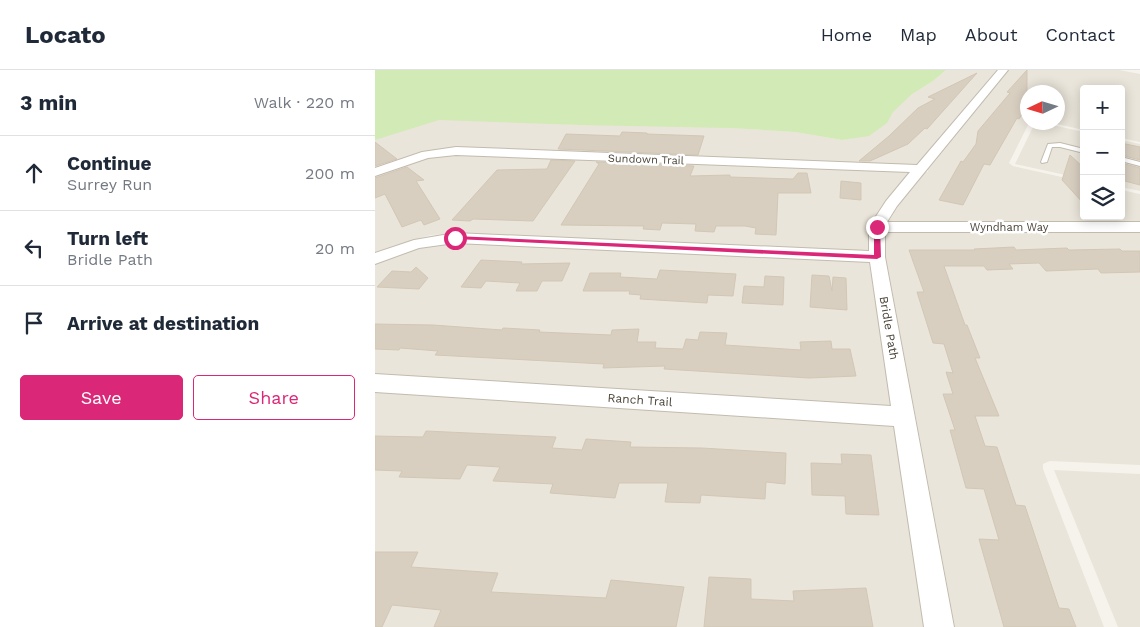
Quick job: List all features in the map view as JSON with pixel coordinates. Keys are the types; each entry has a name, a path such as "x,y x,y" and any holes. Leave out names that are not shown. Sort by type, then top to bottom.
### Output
{"street":[{"path":"877,227 891,204 1003,70"},
{"name":"Sundown Trail","path":"375,172 425,155 456,151 921,169"},
{"name":"Wyndham Way","path":"877,227 1140,227"},
{"name":"Bridle Path","path":"877,227 877,257 939,627"},
{"path":"375,259 413,244 433,239 455,238 877,257"},
{"name":"Ranch Trail","path":"375,383 905,417"}],"lane":[{"path":"1044,162 1050,146 1060,145 1080,150"},
{"path":"1125,160 1140,164"}],"shaded area":[{"path":"946,70 997,70 916,166 457,149 375,170 375,137 430,120 466,118 579,125 720,127 796,132 842,140 868,135 886,123 895,108"},
{"path":"1009,70 1119,70 1140,74 1140,142 1125,139 1125,85 1080,85 1080,129 1065,126 1065,85 1020,85 1020,130 1026,130 1009,163 1013,166 1080,181 1080,220 1125,220 1125,191 1140,194 1140,223 888,223 898,206"},
{"path":"1065,128 1080,131 1080,178 1015,164 1032,130 1065,130"},
{"path":"1125,141 1140,144 1140,191 1125,188"},
{"path":"453,154 911,172 884,203 871,223 869,223 869,252 459,233 431,235 375,254 375,175 427,157"},
{"path":"885,231 1140,231 1140,465 1050,461 1043,464 1043,469 1104,627 955,627 886,258"},
{"path":"451,242 869,262 892,408 375,375 375,264 415,247"},
{"path":"375,392 894,426 924,627 375,627"},
{"path":"1054,470 1140,474 1140,627 1118,627"}],"green space":[{"path":"375,70 946,70 912,94 893,112 887,123 869,136 842,140 795,132 730,128 439,120 375,140"}],"building":[{"path":"1027,70 1027,85 1020,85 1020,118 1017,118 990,165 984,164 963,205 939,200 961,161 963,162 976,144 978,131 1010,93 1007,92"},
{"path":"977,73 927,129 925,128 908,144 870,161 859,161 918,108 935,99 928,97"},
{"path":"622,132 704,136 698,155 558,149 566,134 620,136"},
{"path":"375,142 397,159 375,166"},
{"path":"1125,144 1140,147 1140,160 1125,156"},
{"path":"1070,155 1080,164 1080,200 1062,180"},
{"path":"551,160 575,161 533,221 452,220 497,170 547,169"},
{"path":"596,162 694,166 690,176 730,175 730,177 793,179 798,173 807,173 811,193 778,193 776,235 755,234 756,228 745,226 716,226 714,232 695,231 696,224 662,223 660,230 643,229 644,226 561,225 599,164"},
{"path":"1125,164 1140,168 1140,185 1125,181"},
{"path":"407,167 424,180 416,181 440,219 424,225 421,220 402,227 385,194 375,198 375,178"},
{"path":"841,181 861,183 861,200 840,198"},
{"path":"1014,247 1016,250 1067,248 1069,250 1120,249 1122,251 1140,251 1140,272 1101,273 1098,269 1046,271 1039,263 1009,264 1013,269 987,270 984,266 944,266 965,325 967,325 980,358 975,358 999,416 975,416 985,446 997,447 1016,505 1025,506 1059,608 1069,609 1076,627 1004,627 979,539 999,540 984,489 966,488 950,430 955,430 943,394 953,394 946,372 953,373 944,344 933,343 917,292 924,292 909,250 975,250"},
{"path":"481,260 522,262 521,264 570,263 562,281 542,281 537,291 516,291 520,283 486,281 481,288 461,287"},
{"path":"416,267 428,278 419,289 377,287 392,271 411,272"},
{"path":"660,270 736,274 733,296 708,295 707,303 640,299 641,295 629,294 630,291 583,291 590,273 621,273 620,277 657,279"},
{"path":"812,275 829,276 832,291 833,277 846,278 847,310 810,307"},
{"path":"765,276 784,277 783,305 742,303 744,286 764,287"},
{"path":"375,324 433,325 502,330 503,328 540,330 539,332 611,335 612,330 639,329 637,342 656,342 655,348 683,349 686,339 698,340 700,332 727,333 725,345 801,350 800,342 831,341 832,349 850,349 856,376 809,378 664,369 665,366 603,368 604,364 435,355 438,351 400,348 399,350 375,349"},
{"path":"426,431 556,437 552,448 582,450 586,439 631,442 630,447 702,448 786,453 785,484 766,482 765,499 701,495 700,503 665,502 668,483 619,483 615,498 550,493 553,484 493,481 500,467 467,465 460,479 399,477 402,471 375,470 375,436 423,437"},
{"path":"841,454 871,455 879,515 846,514 845,496 812,495 811,463 842,464"},
{"path":"375,552 418,552 411,567 498,573 491,592 606,598 611,580 684,587 676,627 434,627 441,610 392,605 382,627 375,627"},
{"path":"709,577 751,579 751,599 794,601 793,591 866,588 873,627 704,627"}],"route":[{"path":"455,238 877,257 877,227"}]}
